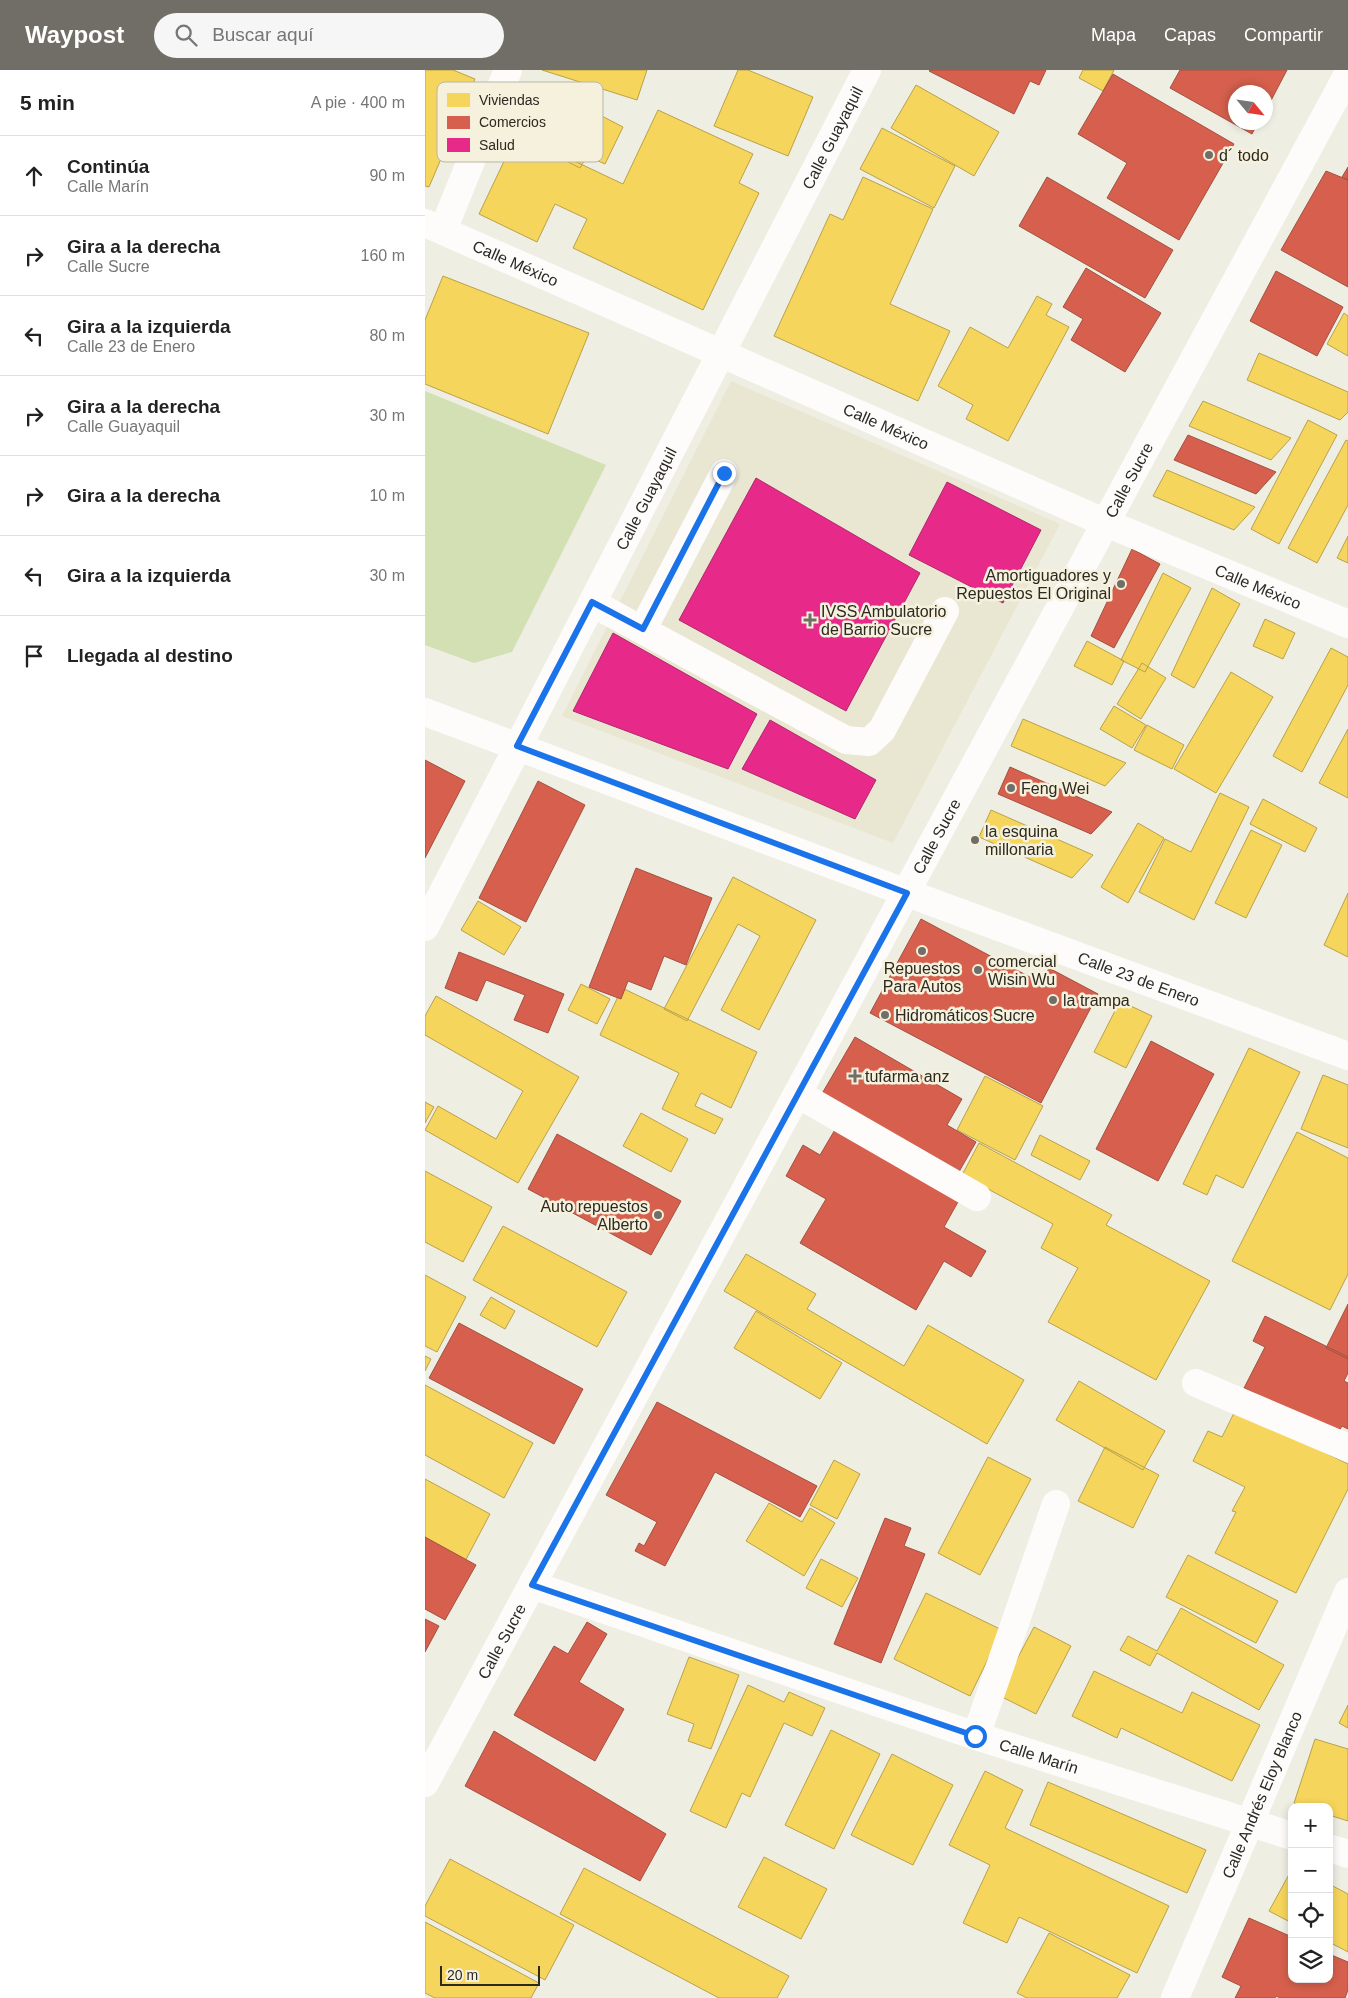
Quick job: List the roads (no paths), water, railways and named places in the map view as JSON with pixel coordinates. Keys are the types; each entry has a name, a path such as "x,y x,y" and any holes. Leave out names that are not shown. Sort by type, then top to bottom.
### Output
{"street":[{"path":"502,82 508,70"},
{"name":"Calle Guayaquil","path":"425,927 867,70"},
{"name":"Calle Sucre","path":"425,1783 433,1748 532,1585 1348,74"},
{"path":"434,226 464,162"},
{"name":"Calle México","path":"434,226 1105,523 1348,624"},
{"path":"643,629 724,473"},
{"path":"592,602 846,740 869,742 882,730 945,611"},
{"name":"Calle 23 de Enero","path":"425,712 1348,1056"},
{"path":"798,1094 977,1198"},
{"path":"1196,1383 1348,1448"},
{"path":"975,1736 1056,1504"},
{"name":"Calle Marín","path":"532,1585 975,1736 1288,1835"},
{"name":"Calle Andrés Eloy Blanco","path":"1175,1998 1251,1824 1348,1592"},
{"path":"1333,1849 1348,1854"}],"place":[{"name":"d´ todo","path":"1209,155"},
{"name":"Amortiguadores y Repuestos El Original","path":"1121,584"},
{"name":"IVSS Ambulatorio de Barrio Sucre","path":"810,620"},
{"name":"Feng Wei","path":"1011,788"},
{"name":"la esquina millonaria","path":"975,840"},
{"name":"Repuestos Para Autos","path":"922,951"},
{"name":"comercial Wisin Wu","path":"978,970"},
{"name":"la trampa","path":"1053,1000"},
{"name":"Hidromáticos Sucre","path":"885,1015"},
{"name":"tufarma anz","path":"855,1076"},
{"name":"Auto repuestos Alberto","path":"658,1215"}]}
